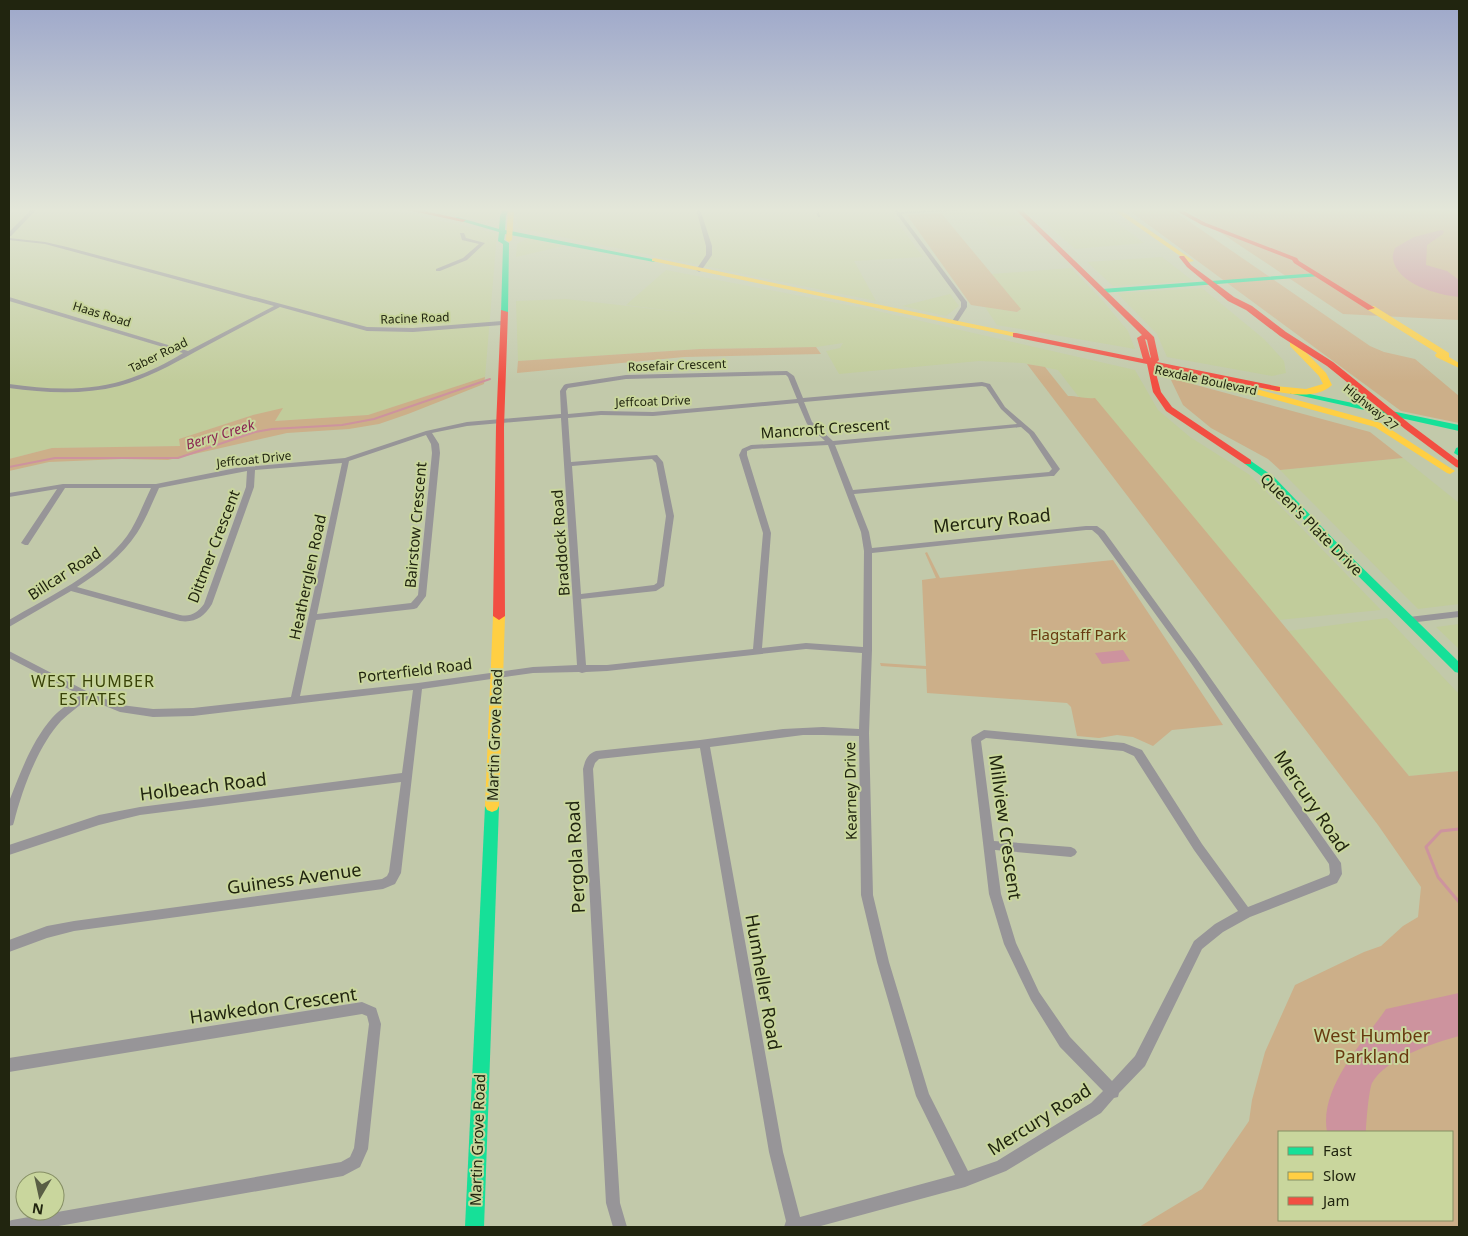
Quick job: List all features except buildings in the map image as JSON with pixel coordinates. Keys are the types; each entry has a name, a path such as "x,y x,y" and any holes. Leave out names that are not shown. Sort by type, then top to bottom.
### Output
{"main road":[{"name":"Martin Grove Road","path":"474,1227 499,629 500,420 504,267"},
{"name":"Rexdale Boulevard","path":"683,267 1150,365 1232,385 1459,428"},
{"name":"Queen's Plate Drive","path":"1077,267 1151,339 1155,360 1150,365 1157,392 1169,409 1271,479 1459,669"},
{"name":"Highway 27","path":"1201,267 1231,299 1249,308 1283,334 1330,364 1387,415 1454,468"},
{"path":"1307,267 1385,317 1391,318 1459,366"},
{"path":"1102,291 1319,275"},
{"name":"Highway 27","path":"1283,334 1373,409 1400,421 1454,468 1459,479"},
{"path":"1266,386 1315,392 1324,390 1328,385 1323,376 1300,355 1293,344"},
{"name":"Rexdale Boulevard","path":"1150,365 1266,386 1373,409"},
{"path":"1232,385 1378,425 1454,468"},
{"path":"1400,421 1459,434"}],"street":[{"name":"Racine Road","path":"134,267 367,329 391,331 502,323"},
{"path":"438,270 446,267"},
{"path":"938,267 964,302 964,307 954,323"},
{"name":"Haas Road","path":"9,299 189,353"},
{"name":"Taber Road","path":"9,386 49,392 104,388 142,377 278,306"},
{"name":"Rosefair Crescent","path":"565,415 563,390 566,386 626,377 787,373 791,376 800,401"},
{"name":"Jeffcoat Drive","path":"9,495 62,486 156,486 251,469 346,460 428,432 448,427 500,420 601,413 653,414 982,384 988,385 1003,408 1024,425 1056,471 1051,474 851,492"},
{"name":"Kearney Drive","path":"800,401 809,423 831,443 865,532 868,551 864,733 866,895 883,962 923,1096 966,1180"},
{"name":"Braddock Road","path":"565,415 582,670"},
{"name":"Mancroft Crescent","path":"756,652 767,533 743,455 744,450 751,447 831,443 1024,425"},
{"name":"Bairstow Crescent","path":"312,618 414,606 422,596 436,453 435,444 428,432"},
{"path":"568,464 654,458 659,462 670,516 661,584 656,588 577,597"},
{"name":"Heatherglen Road","path":"295,699 346,460"},
{"name":"Dittmer Crescent","path":"69,588 180,618 192,620 199,616 208,604 246,496 251,478 251,469"},
{"path":"25,543 62,486"},
{"name":"Billcar Road","path":"9,624 106,563 127,542 156,486"},
{"name":"Mercury Road","path":"793,1227 966,1180 1001,1166 1096,1108 1140,1061 1198,945 1219,928 1246,913 1333,878 1336,874 1335,863 1194,661 1101,533 1094,528 868,551"},
{"path":"1409,620 1459,614"},
{"name":"Porterfield Road","path":"9,654 87,695 120,708 154,713 193,712 418,686 533,670 582,670 806,646 867,650"},
{"name":"Guiness Avenue","path":"9,946 47,932 74,926 383,884 391,880 395,874 418,686"},
{"path":"9,822 18,793 49,729 60,716 87,695"},
{"name":"Pergola Road","path":"620,1227 613,1203 588,769 590,761 596,755 704,744 781,732 827,730 864,733"},
{"name":"Millview Crescent","path":"1113,1092 1065,1042 1035,996 1010,944 995,894 976,740 984,734 1124,747 1138,753 1198,847 1246,913"},
{"name":"Humheller Road","path":"704,744 776,1152 793,1227"},
{"name":"Holbeach Road","path":"9,850 99,820 140,811 406,777"},
{"path":"989,846 1070,852"},
{"name":"Hawkedon Crescent","path":"9,1065 362,1008 372,1012 375,1024 361,1150 355,1162 343,1169 12,1227"}],"shaded area":[{"path":"9,267 494,267 485,377 368,415 275,421 282,409 253,415 180,439 180,446 52,448 9,459"},
{"path":"708,267 857,267 876,301"},
{"path":"1092,267 1175,267 1193,281 1113,286"},
{"path":"1432,267 1447,271 1459,280 1459,297 1440,294 1420,287 1402,275 1396,268"},
{"path":"1071,268 1103,301 1128,331 1135,349 997,325 985,307 1017,312 1020,309 991,274"},
{"path":"666,270 873,310 1135,370 1158,410 1190,437 1250,475 1381,610 1278,620 1095,399 1083,399 1078,396 1058,370 1023,363 979,361 839,374 826,351 840,348 843,343 816,347 700,349 518,361 516,301 566,299 698,314 626,305"},
{"path":"1202,288 1264,339 1284,361 1286,373 1272,376 1167,357 1157,334 1117,293"},
{"path":"950,294 959,306 946,316 902,306"},
{"path":"1403,458 1459,503 1459,604 1418,609 1280,470"},
{"path":"1387,618 1459,694 1459,771 1409,776 1288,631"},
{"path":"1459,624 1459,649 1436,627"},
{"path":"1123,650 1130,661 1102,664 1095,653"},
{"path":"1459,993 1459,1036 1411,1053 1388,1066 1379,1074 1371,1086 1366,1131 1327,1131 1326,1116 1329,1099 1336,1083 1344,1067 1386,1009"}],"green space":[{"path":"944,267 986,267 1021,309 1017,312 971,305"},
{"path":"1205,267 1255,267 1370,346 1384,352 1415,359 1459,396 1459,423 1401,411"},
{"path":"1272,267 1459,267 1459,320 1343,314"},
{"path":"816,347 821,354 684,357 517,373 518,361 700,349"},
{"name":"West Humber Parkland","path":"1027,364 1045,367 1068,396 1095,398 1409,776 1459,771 1459,1227 1139,1227 1202,1189 1249,1121 1252,1100 1265,1052 1295,985 1364,952 1381,946 1403,926 1418,917 1421,887 1378,825"},
{"path":"485,377 484,384 379,424 349,429 287,433 168,460 122,459 49,462 9,471 9,459 52,448 180,446 179,439 253,415 283,408 275,421 368,415"},
{"path":"1174,379 1370,432 1403,458 1280,470 1268,459 1211,428 1183,405 1171,380"},
{"name":"Flagstaff Park","path":"927,552 940,578 1113,560 1223,725 1172,730 1153,746 1133,737 1117,735 1099,738 1077,736 1071,707 1067,703 927,693 926,669 881,666 880,663 926,666 922,580 936,578 925,553"}],"waterway":[{"name":"Berry Creek","path":"9,467 55,458 178,458 255,432 272,429 342,425 374,419 490,379"},
{"path":"1459,829 1441,831 1426,847 1438,877 1459,902"}],"traffic: fast":[{"path":"504,312 505,267"},
{"path":"1102,291 1318,275"},
{"path":"1293,392 1459,428"},
{"path":"1248,462 1271,479 1338,550 1459,669"},
{"path":"474,1227 492,806"}],"traffic: slow":[{"path":"686,267 1016,335"},
{"path":"1371,308 1446,355 1445,357"},
{"path":"1266,387 1306,392 1321,389 1328,385 1323,375 1293,344"},
{"path":"1439,355 1459,366"},
{"path":"1232,385 1378,425 1450,471"},
{"path":"492,806 499,616"}],"traffic: jam":[{"path":"1077,267 1151,339 1155,360 1151,362 1150,368 1157,392 1169,409 1248,462"},
{"path":"1190,267 1231,299 1249,308 1283,334 1330,364 1408,427 1459,465"},
{"path":"1304,267 1371,308"},
{"path":"499,616 500,427 504,312"},
{"path":"1016,335 1277,389"},
{"path":"1146,336 1141,338 1146,358 1151,362"}],"district":[{"name":"WEST HUMBER ESTATES","path":"93,690"}]}
